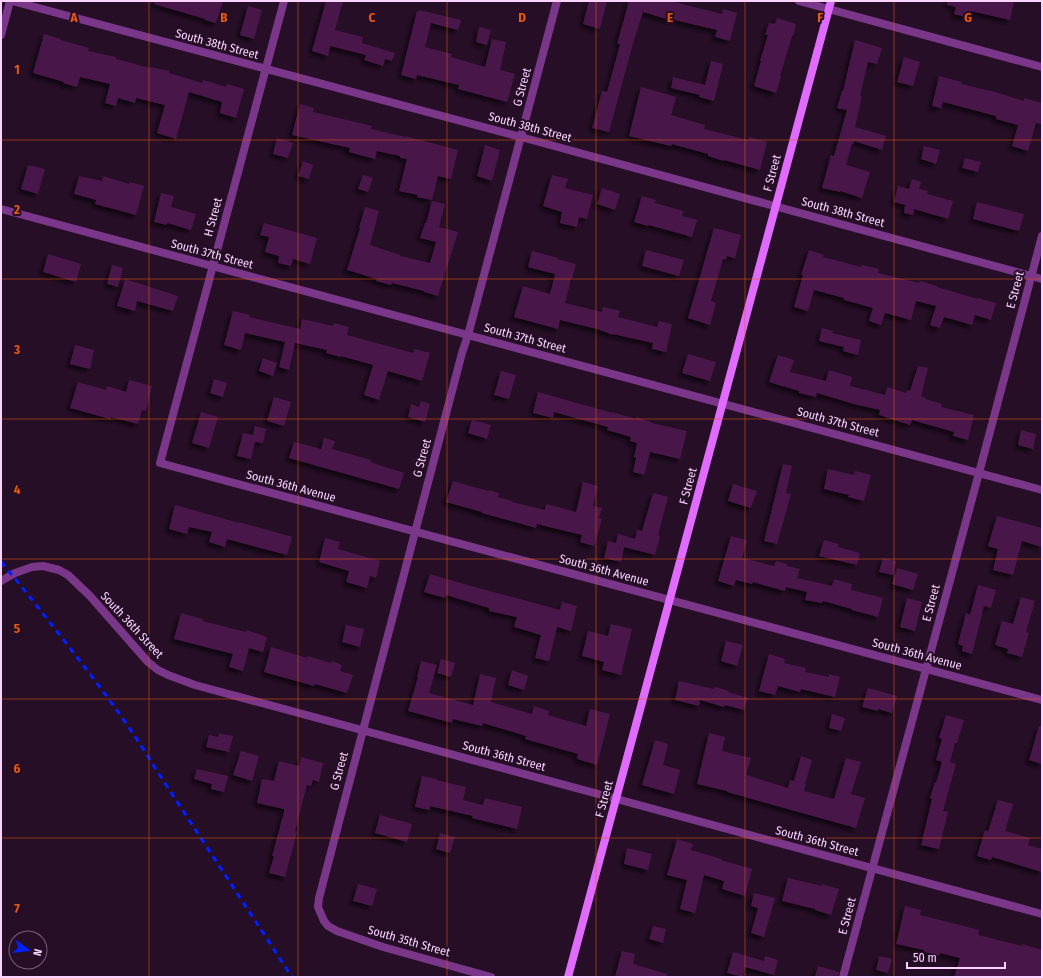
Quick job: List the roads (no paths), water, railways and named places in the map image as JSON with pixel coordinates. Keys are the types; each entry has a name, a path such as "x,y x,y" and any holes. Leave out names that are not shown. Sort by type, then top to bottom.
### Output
{"main road":[{"name":"F Street","path":"568,977 830,5"}],"street":[{"path":"1,35 11,1"},
{"name":"South 38th Street","path":"11,1 521,137 1042,279"},
{"name":"H Street","path":"160,463 284,1"},
{"name":"G Street","path":"324,921 318,907 318,898 557,1"},
{"path":"799,1 830,5 1042,67"},
{"name":"South 37th Street","path":"1,210 1042,490"},
{"name":"E Street","path":"843,977 1042,236"},
{"name":"South 36th Avenue","path":"160,463 1042,700"},
{"name":"South 36th Street","path":"1,581 15,573 32,567 43,566 59,570 90,596 148,662 158,670 168,675 195,685 1042,914"},
{"name":"South 35th Street","path":"324,921 328,926 337,931 383,947 491,977"}],"railway":[{"path":"1,562 70,648 125,722 292,977"}]}
